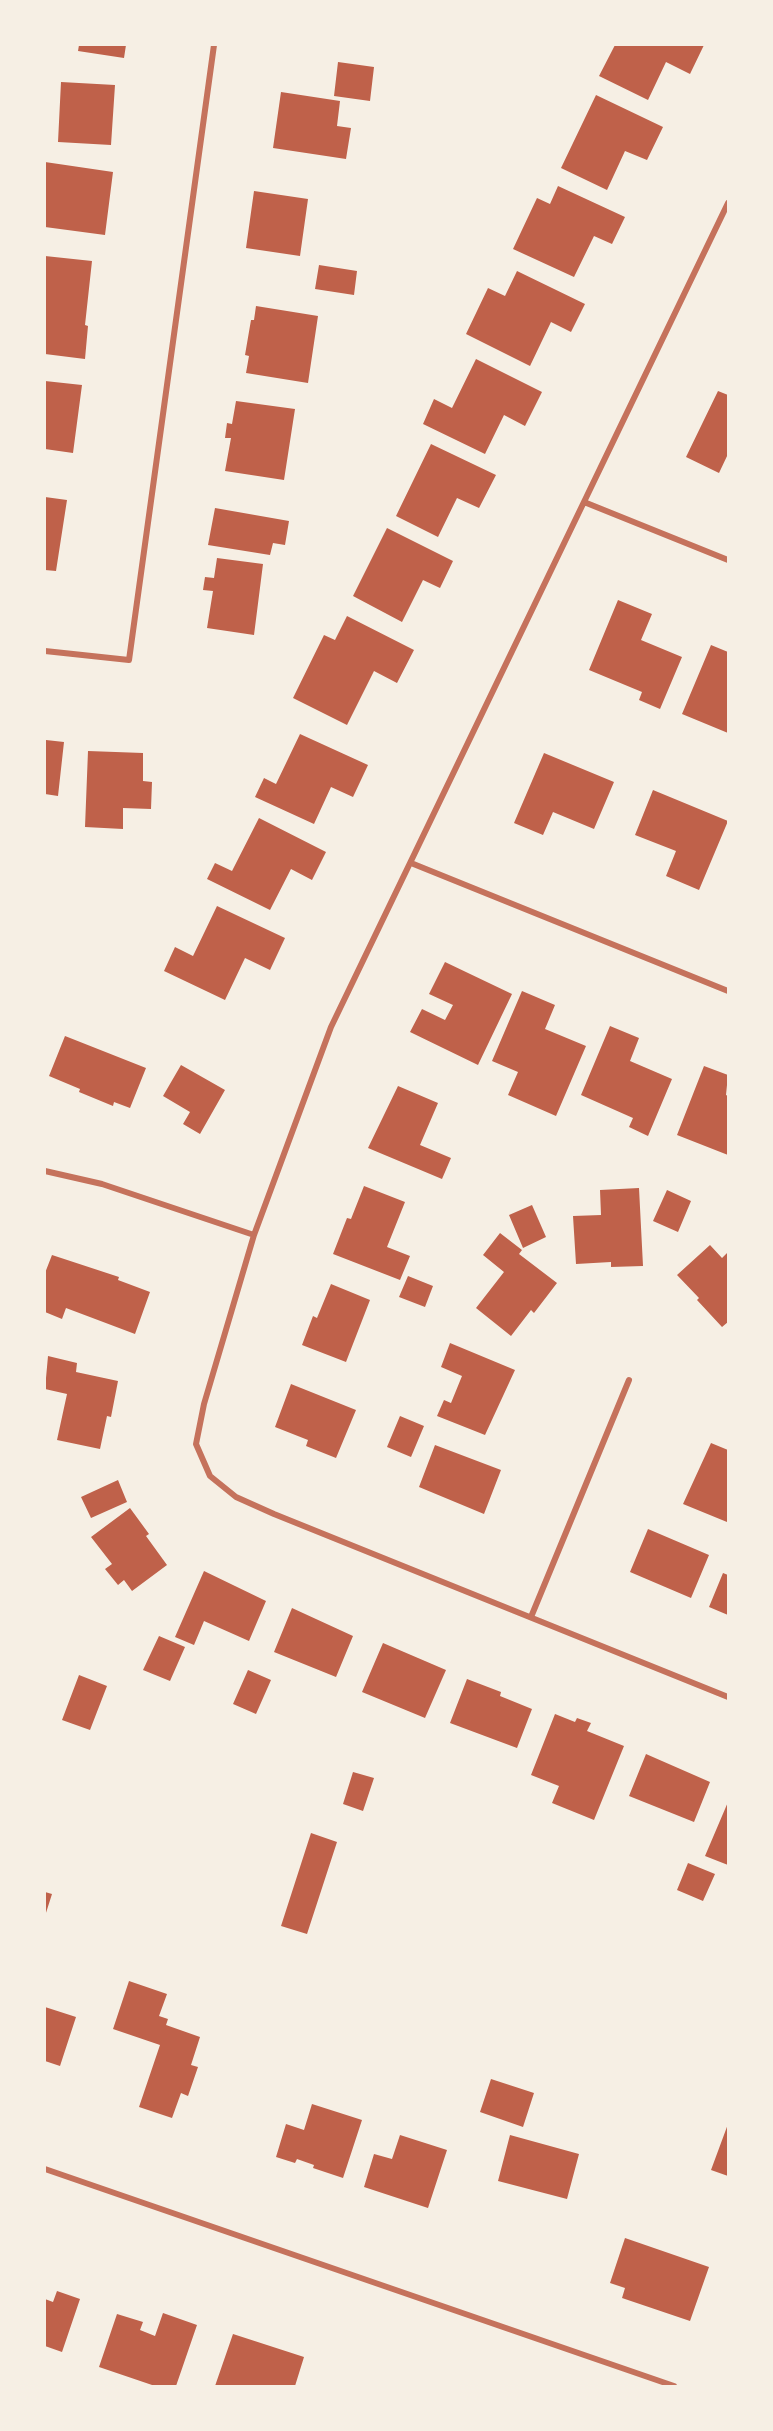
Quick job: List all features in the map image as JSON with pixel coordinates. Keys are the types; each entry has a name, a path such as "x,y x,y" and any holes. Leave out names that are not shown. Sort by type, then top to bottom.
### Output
{"street":[{"path":"45,651 129,660 214,45"},
{"path":"728,203 331,1027 254,1235 204,1404 196,1444 210,1476 236,1497 728,1697"},
{"path":"584,502 728,560"},
{"path":"411,863 728,991"},
{"path":"45,1171 102,1184 254,1235"},
{"path":"531,1617 629,1380"},
{"path":"45,2169 674,2386"}],"building":[{"path":"79,45 126,45 124,58 78,51"},
{"path":"615,45 704,45 690,74 666,62 648,100 599,76"},
{"path":"338,62 374,67 370,101 334,96"},
{"path":"61,82 115,85 111,145 58,142"},
{"path":"281,92 340,101 337,126 351,128 346,159 273,148"},
{"path":"596,95 663,127 647,160 625,151 607,190 561,168"},
{"path":"45,162 113,172 105,235 45,227"},
{"path":"558,186 625,217 612,244 594,236 574,277 513,249 537,198 550,204"},
{"path":"254,191 308,199 300,256 246,248"},
{"path":"45,256 92,261 85,325 88,326 85,359 45,354"},
{"path":"319,265 357,271 354,295 315,289"},
{"path":"517,271 585,304 571,332 551,322 530,366 466,334 488,288 505,296"},
{"path":"256,306 318,316 308,383 246,373 249,356 245,355 251,320 254,320"},
{"path":"476,359 542,392 525,426 504,415 485,454 423,424 434,399 452,408"},
{"path":"45,381 82,385 73,453 45,449"},
{"path":"718,391 728,395 728,454 719,473 686,457"},
{"path":"236,401 295,409 284,480 225,471 231,438 225,438 227,423 232,424"},
{"path":"431,444 496,475 479,508 457,498 438,537 396,516"},
{"path":"45,497 67,500 56,571 45,570"},
{"path":"215,508 289,521 285,545 273,543 270,555 208,545"},
{"path":"387,528 453,561 440,588 423,580 402,622 353,596"},
{"path":"217,558 263,564 254,635 207,628 213,591 203,590 205,577 214,578"},
{"path":"618,600 652,614 641,640 682,657 660,709 639,700 642,692 589,670"},
{"path":"347,616 414,650 397,683 374,671 347,725 293,698 324,635 335,640"},
{"path":"711,645 728,652 728,733 682,714"},
{"path":"300,734 368,765 353,797 331,787 314,824 255,797 264,778 276,784"},
{"path":"46,740 64,742 58,796 45,794"},
{"path":"88,751 143,753 143,781 152,782 151,809 123,808 123,829 85,827"},
{"path":"544,753 614,782 594,829 553,812 543,835 514,823"},
{"path":"653,790 728,821 699,890 666,876 676,851 635,835"},
{"path":"259,818 326,852 312,880 291,869 270,910 207,879 215,863 232,871"},
{"path":"217,906 285,938 270,970 245,958 225,1000 164,971 175,947 193,956"},
{"path":"445,962 512,994 478,1065 410,1032 422,1009 445,1020 453,1005 429,994"},
{"path":"522,991 555,1005 545,1029 586,1046 556,1116 508,1095 518,1072 492,1061"},
{"path":"610,1026 639,1038 630,1061 672,1079 648,1136 629,1127 633,1118 581,1095"},
{"path":"65,1036 146,1068 130,1108 114,1102 113,1106 49,1076"},
{"path":"181,1065 225,1090 200,1134 183,1124 190,1112 163,1096"},
{"path":"704,1066 728,1075 726,1095 728,1096 728,1155 677,1135"},
{"path":"398,1086 438,1103 420,1145 451,1158 442,1179 368,1148"},
{"path":"364,1186 405,1202 387,1247 410,1256 400,1280 333,1254 347,1218 351,1219"},
{"path":"639,1188 643,1266 611,1267 611,1262 576,1264 573,1216 601,1215 600,1190"},
{"path":"667,1190 691,1201 678,1232 653,1221"},
{"path":"532,1205 546,1237 523,1248 509,1215"},
{"path":"500,1233 522,1250 519,1254 557,1283 534,1313 531,1310 511,1336 476,1308 504,1272 483,1255"},
{"path":"710,1245 722,1258 728,1252 728,1322 722,1327 677,1275"},
{"path":"52,1255 119,1277 118,1280 150,1292 135,1334 66,1308 62,1319 45,1312 45,1273"},
{"path":"408,1276 433,1286 425,1307 399,1297"},
{"path":"331,1284 370,1300 346,1362 302,1345 313,1316 317,1318"},
{"path":"450,1343 515,1370 485,1435 437,1416 444,1400 451,1403 462,1376 441,1367"},
{"path":"48,1356 77,1363 76,1372 118,1381 111,1417 107,1416 100,1449 57,1440 67,1394 45,1389"},
{"path":"291,1384 356,1410 336,1458 306,1446 308,1440 275,1427"},
{"path":"400,1416 424,1426 411,1457 387,1447"},
{"path":"711,1443 728,1450 727,1522 683,1504"},
{"path":"435,1445 501,1470 484,1514 419,1487"},
{"path":"118,1480 127,1502 91,1518 81,1497"},
{"path":"130,1508 149,1534 146,1536 167,1565 132,1591 124,1580 118,1585 105,1569 112,1564 91,1537"},
{"path":"648,1529 709,1555 691,1598 630,1572"},
{"path":"204,1571 266,1601 249,1641 204,1621 194,1645 175,1637"},
{"path":"723,1573 728,1575 728,1615 709,1607"},
{"path":"292,1608 353,1636 336,1677 274,1652"},
{"path":"159,1636 185,1647 170,1681 143,1670"},
{"path":"383,1643 446,1670 425,1718 362,1692"},
{"path":"248,1670 271,1680 256,1714 233,1704"},
{"path":"79,1675 107,1686 90,1730 62,1720"},
{"path":"467,1679 501,1692 500,1696 532,1709 517,1748 450,1723"},
{"path":"555,1714 575,1722 577,1718 591,1723 587,1731 624,1746 594,1820 552,1803 559,1786 531,1775"},
{"path":"646,1754 710,1782 694,1822 629,1796"},
{"path":"353,1772 374,1778 363,1811 343,1804"},
{"path":"728,1802 728,1865 705,1856"},
{"path":"311,1833 337,1842 307,1934 281,1926"},
{"path":"688,1863 715,1874 703,1901 677,1890"},
{"path":"45,1892 52,1894 45,1916"},
{"path":"129,1981 167,1994 159,2016 168,2019 166,2025 200,2037 191,2065 198,2067 188,2096 181,2093 172,2118 139,2107 160,2045 113,2029"},
{"path":"45,2007 76,2017 60,2066 45,2061"},
{"path":"491,2079 534,2093 523,2127 480,2112"},
{"path":"312,2104 362,2120 343,2178 313,2168 314,2165 297,2159 295,2163 276,2157 286,2124 304,2130"},
{"path":"728,2124 728,2176 711,2170"},
{"path":"400,2135 447,2150 428,2208 364,2187 374,2154 392,2159"},
{"path":"510,2135 579,2154 567,2199 498,2181"},
{"path":"625,2238 709,2267 690,2321 622,2298 625,2288 610,2283"},
{"path":"57,2291 80,2299 62,2352 45,2346 45,2299 53,2302"},
{"path":"163,2313 197,2325 176,2386 155,2386 99,2367 117,2314 143,2322 140,2330 155,2336"},
{"path":"233,2334 304,2357 295,2386 215,2386"}]}
